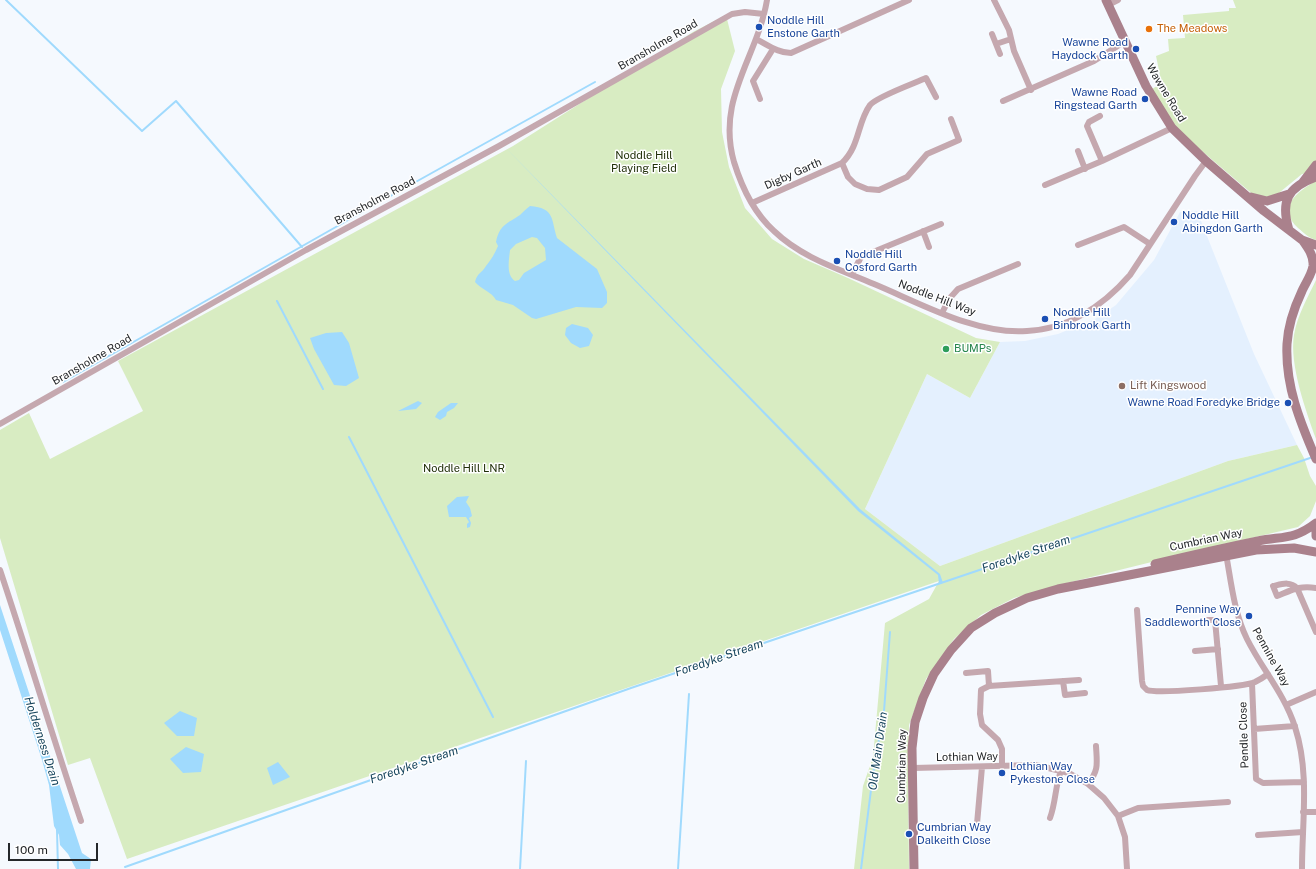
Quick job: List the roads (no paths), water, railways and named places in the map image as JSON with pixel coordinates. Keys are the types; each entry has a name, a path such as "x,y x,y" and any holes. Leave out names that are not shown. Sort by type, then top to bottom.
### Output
{"street":[{"name":"Noddle Hill Way","path":"767,0 756,39 743,67 734,93 730,129 734,160 740,181 752,203 762,219 776,233 805,255 957,319 992,328 1027,331 1067,322 1082,315 1100,303 1118,288 1130,275 1206,161"},
{"path":"756,39 773,49 784,53 791,53 909,0"},
{"path":"994,0 1009,30 1014,51 1031,90"},
{"path":"1107,2 1118,0"},
{"name":"Wawne Road","path":"1107,2 1138,71 1172,128 1206,161 1302,240"},
{"name":"Bransholme Road","path":"0,424 306,250 502,144 732,14 745,12 764,14"},
{"path":"992,34 1000,54"},
{"path":"996,44 1011,39"},
{"path":"1003,101 1094,62 1124,42"},
{"path":"760,99 753,81 773,49"},
{"name":"Digby Garth","path":"752,203 842,163 850,156 869,108 874,102 926,78 936,97"},
{"path":"1100,116 1089,122 1087,126 1102,161"},
{"path":"842,163 848,176 855,184 867,189 879,190 907,177 927,154 959,140 951,119"},
{"path":"1045,185 1102,161 1172,128"},
{"path":"1078,152 1085,168"},
{"path":"1289,230 1284,208 1288,194 1303,182 1316,165"},
{"path":"1303,182 1316,177"},
{"name":"Wawne Road","path":"1248,196 1267,201 1288,194"},
{"path":"852,274 862,257 941,224"},
{"path":"1078,245 1124,227 1150,244"},
{"path":"923,231 929,246"},
{"path":"1302,240 1316,245"},
{"path":"1302,240 1311,251 1313,266 1295,306 1287,344 1289,380 1293,398 1314,455"},
{"path":"942,313 948,299 958,290 1018,264"},
{"path":"1306,283 1316,270"},
{"path":"1316,523 1316,536"},
{"name":"Cumbrian Way","path":"1226,552 1259,541 1291,537 1307,530 1316,523"},
{"name":"Cumbrian Way","path":"914,869 912,748 915,722 922,698 934,674 950,650 972,628 995,613 1027,598 1100,580 1152,565 1226,552 1294,548 1316,552"},
{"name":"Pennine Way","path":"1226,552 1238,614 1246,638 1286,705 1295,726 1301,748 1304,782 1302,869"},
{"path":"0,570 81,821"},
{"path":"1316,588 1301,586 1297,588 1316,630"},
{"path":"1137,610 1142,681 1145,688 1151,691 1240,686 1252,683 1268,674"},
{"path":"1207,620 1215,620 1221,686"},
{"path":"1195,651 1218,649"},
{"path":"966,673 988,671 989,686"},
{"path":"1002,766 1002,748 998,740 982,725 980,714 981,690 989,686 1079,680"},
{"path":"1063,681 1065,695 1085,693"},
{"name":"Pendle Close","path":"1252,683 1256,778 1263,783 1304,782"},
{"path":"1286,705 1316,692"},
{"path":"1254,729 1295,726"},
{"path":"1088,784 1098,768 1096,746"},
{"name":"Lothian Way","path":"912,768 1036,765 1061,770 1088,784 1104,798 1118,816 1125,837 1128,869"},
{"path":"977,824 982,767"},
{"path":"1050,818 1054,808 1057,781 1061,770"},
{"path":"1118,816 1138,808 1228,802"},
{"path":"1303,812 1316,812"},
{"path":"1258,835 1303,832"}],"water":[{"path":"502,144 860,509 940,574 943,583 939,584 938,575 858,511"},
{"path":"530,206 544,209 548,212 551,216 557,238 597,269 607,292 607,303 602,308 576,307 536,319 532,318 513,305 496,300 475,282 496,251 498,246 496,242 502,228","holes":["532,237 537,238 545,248 546,260 524,273 519,280 515,281 510,275 509,271 510,250 516,244"]},
{"path":"572,324 588,328 593,335 589,346 580,348 571,343 565,335 566,328"},
{"path":"342,332 349,343 359,378 346,386 334,385 314,349 310,338 326,333"},
{"path":"418,401 422,403 416,409 398,411"},
{"path":"451,403 458,403 454,408 447,412 446,416 440,420 435,417 438,412"},
{"path":"469,496 466,502 470,508 472,516 469,518 471,523 470,527 467,528 467,524 469,522 466,517 449,517 447,506 457,497"},
{"name":"Holderness Drain","path":"0,605 82,853 91,859 90,869 76,869 68,854 60,845 59,835 54,826 49,785 0,630"},
{"path":"180,711 197,718 194,736 177,736 164,723"},
{"path":"186,747 204,754 201,772 183,773 170,759"},
{"path":"278,762 290,777 273,785 267,768"}],"waterway":[{"path":"6,0 142,131 176,101 302,247"},
{"path":"369,208 595,82"},
{"path":"63,382 364,211"},
{"path":"277,301 323,389"},
{"path":"349,437 493,717"},
{"name":"Foredyke Stream","path":"125,867 631,688 1313,457"},
{"name":"Old Main Drain","path":"861,869 873,774 884,711 890,632"},
{"path":"678,869 689,694"},
{"path":"520,869 526,761"},
{"name":"Foredyke Stream","path":"57,830 58,869"}],"place":[{"name":"Noddle Hill Enstone Garth","path":"759,27"},
{"name":"The Meadows","path":"1149,29"},
{"name":"Wawne Road Haydock Garth","path":"1136,49"},
{"name":"Wawne Road Ringstead Garth","path":"1145,99"},
{"name":"Noddle Hill Abingdon Garth","path":"1174,222"},
{"name":"Noddle Hill Cosford Garth","path":"837,261"},
{"name":"Noddle Hill Binbrook Garth","path":"1045,319"},
{"name":"BUMPs","path":"946,349"},
{"name":"Lift Kingswood","path":"1122,386"},
{"name":"Wawne Road Foredyke Bridge","path":"1288,403"},
{"name":"Pennine Way Saddleworth Close","path":"1249,616"},
{"name":"Lothian Way Pykestone Close","path":"1002,773"},
{"name":"Cumbrian Way Dalkeith Close","path":"909,834"}],"park label":[{"name":"Noddle Hill Playing Field","path":"644,162"},
{"name":"Noddle Hill LNR","path":"464,469"}]}
